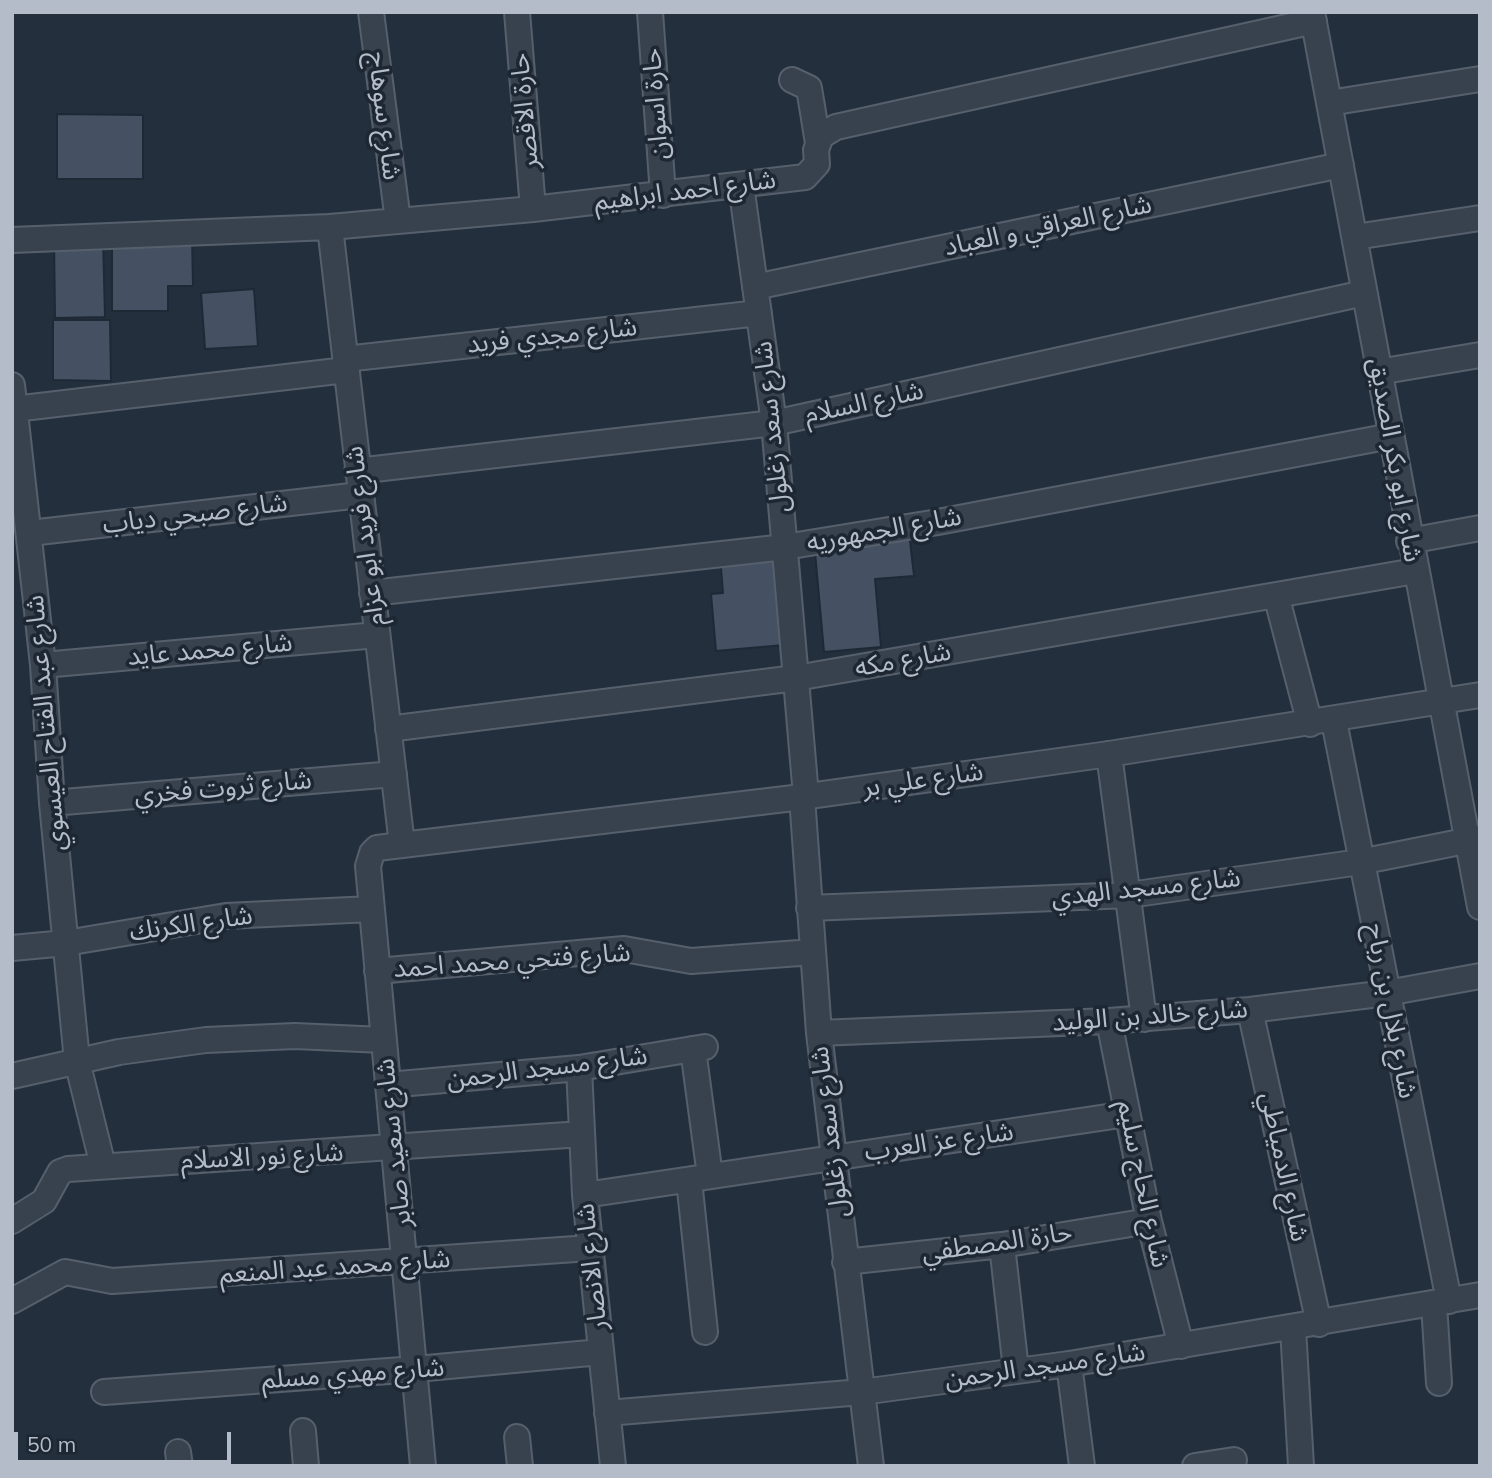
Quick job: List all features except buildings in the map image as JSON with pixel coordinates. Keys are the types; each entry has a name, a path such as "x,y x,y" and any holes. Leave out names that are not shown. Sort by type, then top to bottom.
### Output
{"street":[{"name":"شارع سوهاج","path":"371,12 398,221"},
{"name":"حارة الاقصر","path":"517,12 533,209"},
{"name":"حارة اسوان","path":"650,12 663,195"},
{"name":"شارع ابو بكر الصديق","path":"1313,17 1409,541 1473,839 1480,907"},
{"path":"818,143 827,130 835,127 1313,17"},
{"path":"1329,103 1480,79"},
{"path":"792,80 809,88 818,143"},
{"name":"شارع احمد ابراهيم","path":"12,240 330,227 663,195 810,174 817,164 818,143"},
{"name":"شارع العراقي و العباد","path":"755,287 1340,165"},
{"name":"شارع سعد زغلول","path":"741,185 774,423 796,678 819,1033 871,1466"},
{"path":"1354,237 1480,218"},
{"name":"شارع فريد ابو عزام","path":"330,227 402,845"},
{"name":"شارع السلام","path":"358,483 774,423 1364,293"},
{"name":"شارع مجدي فريد","path":"13,397 346,365 759,313"},
{"path":"1378,372 1480,355"},
{"name":"شارع عبد الفتاح العيسوي","path":"13,397 43,665 52,803 77,1061 103,1166"},
{"name":"شارع الجمهوريه","path":"372,593 785,547 938,522 1391,436"},
{"name":"شارع صبحي دياب","path":"30,533 358,483"},
{"path":"1409,541 1480,528"},
{"name":"شارع مكه","path":"388,729 796,678 1415,571"},
{"name":"شارع بلال بن رباح","path":"1276,595 1322,722 1360,862 1387,993 1441,1302 1439,1383"},
{"name":"شارع محمد عايد","path":"43,665 377,635"},
{"name":"شارع علي بر","path":"402,845 804,796 1109,754 1480,695"},
{"path":"1109,754 1144,1019"},
{"name":"شارع ثروت فخري","path":"52,803 394,774"},
{"name":"شارع مسجد الهدي","path":"809,908 1129,895 1360,862 1473,839"},
{"name":"شارع سعيد صابر","path":"402,845 377,848 369,859 371,909 396,1149 423,1466"},
{"name":"شارع الكرنك","path":"12,948 66,943 226,916 371,909"},
{"name":"شارع فتحي محمد احمد","path":"377,971 624,949 691,961 813,952"},
{"name":"شارع خالد بن الوليد","path":"819,1033 1109,1021 1250,1010 1387,993 1480,976"},
{"name":"شارع الدمياطي","path":"1250,1010 1319,1324"},
{"name":"شارع الحاج سليم","path":"1109,1021 1149,1221 1181,1346"},
{"path":"12,1076 119,1052 206,1040 295,1036 383,1040"},
{"name":"شارع مسجد الرحمن","path":"388,1085 579,1068 699,1048 700,1178"},
{"name":"شارع الانصار","path":"579,1068 585,1195 613,1466"},
{"name":"شارع عز العرب","path":"585,1195 1127,1114"},
{"name":"شارع نور الاسلام","path":"12,1221 44,1201 60,1172 68,1169 396,1149 582,1134"},
{"path":"700,1178 705,1332"},
{"name":"حارة المصطفي","path":"845,1262 1002,1245 1149,1221"},
{"path":"1002,1245 1016,1370"},
{"name":"شارع محمد عبد المنعم","path":"12,1301 58,1275 80,1273 112,1281 590,1248"},
{"name":"شارع مسجد الرحمن","path":"607,1413 862,1392 1069,1364 1480,1295"},
{"path":"1293,1328 1301,1466"},
{"name":"شارع مهدي مسلم","path":"104,1392 416,1370 601,1352"},
{"path":"1069,1364 1082,1466"},
{"path":"303,1431 306,1466"},
{"path":"517,1437 520,1466"},
{"path":"1195,1466 1234,1460"}]}
